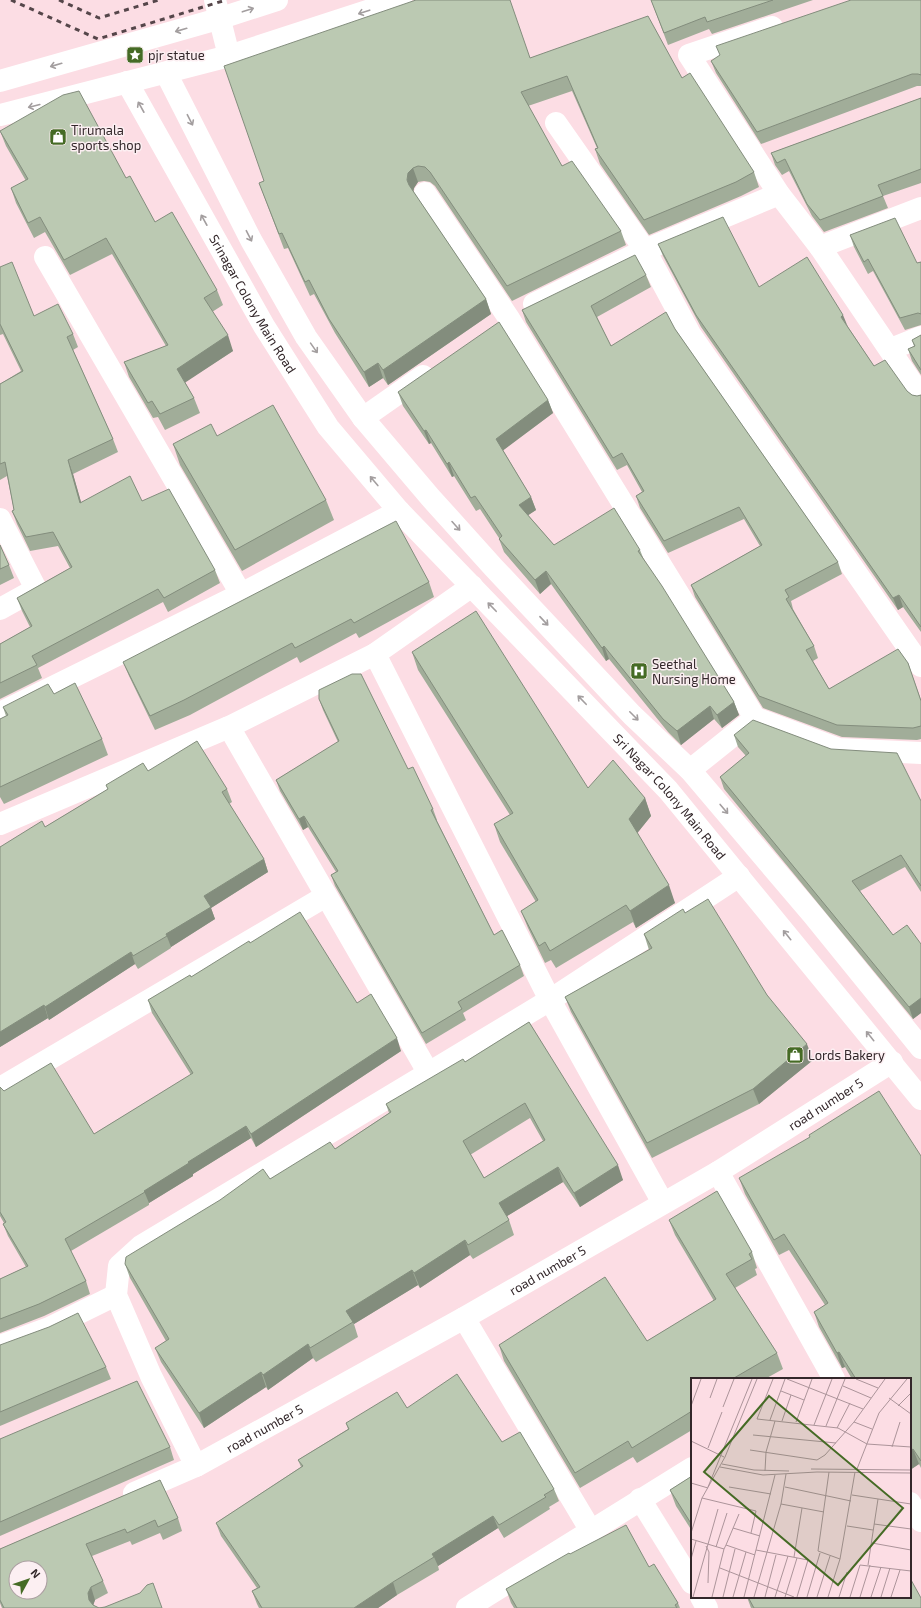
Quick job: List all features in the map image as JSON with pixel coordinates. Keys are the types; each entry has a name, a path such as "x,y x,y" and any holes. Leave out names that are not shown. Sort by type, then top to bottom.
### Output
{"street":[{"path":"0,82 217,10 277,0"},
{"path":"0,115 229,56 401,0"},
{"path":"217,10 229,56"},
{"path":"793,20 689,54 779,194 820,247 891,349 921,396"},
{"path":"166,73 251,240 302,330 363,418 442,363"},
{"name":"Srinagar Colony Main Road","path":"127,82 264,326 328,427 399,511"},
{"path":"556,123 645,250 690,334 921,666"},
{"path":"756,159 779,150"},
{"path":"425,193 501,322 755,718 839,749 921,753"},
{"path":"501,322 645,250 779,194"},
{"path":"820,247 921,208"},
{"path":"45,257 241,594"},
{"path":"891,349 921,338"},
{"name":"Sri Nagar Colony Main Road","path":"363,418 430,497 494,568 632,715 690,770 813,915 921,1048"},
{"path":"0,713 241,594 399,511"},
{"name":"Sri Nagar Colony Main Road","path":"399,511 668,790 921,1098"},
{"path":"0,519 36,589 0,608"},
{"path":"0,824 229,727 375,654 472,586 494,568"},
{"path":"375,654 550,1000 663,1203"},
{"path":"690,770 755,718"},
{"path":"229,727 428,1072"},
{"path":"196,1466 151,1376 116,1294 119,1266 141,1246 550,1000 739,876"},
{"path":"0,1088 326,896"},
{"name":"road number 5","path":"116,1501 196,1466 464,1318 718,1172 892,1062"},
{"path":"718,1172 833,1378"},
{"path":"0,1346 48,1328 116,1294"},
{"path":"464,1318 591,1531"},
{"path":"130,1385 151,1376"},
{"path":"467,1608 493,1602 591,1531 640,1499 691,1469"},
{"path":"640,1499 691,1581"},
{"path":"911,1505 921,1521"},
{"path":"702,1598 707,1608"}],"building":[{"path":"416,0 510,0 530,58 648,16 682,78 690,73 754,172 736,182 644,220 595,149 598,148 567,76 521,92 562,166 572,161 621,231 507,286 430,172 425,167 418,166 413,168 408,173 407,180 409,185 486,299 383,370 378,363 364,372 329,319 309,280 305,282 282,233 279,234 259,183 264,181 224,66"},
{"path":"651,0 773,0 707,22 705,17 664,33"},
{"path":"851,0 921,0 921,75 912,74 757,132 711,61 720,55 716,46"},
{"path":"79,91 126,178 130,176 155,222 172,212 217,290 204,298 228,335 177,369 194,398 160,414 152,401 148,403 124,362 168,345 106,238 64,260 40,217 28,223 11,188 28,179 0,131 63,95"},
{"path":"921,98 921,169 878,185 883,196 820,220 807,204 785,159 777,163 771,153"},
{"path":"723,217 759,287 807,257 843,315 841,317 874,366 885,360 907,391 912,395 921,395 921,627 899,595 893,598 696,315 658,244"},
{"path":"895,218 917,263 921,262 921,314 918,313 900,318 868,259 864,262 850,235"},
{"path":"635,255 646,275 591,306 611,346 666,312 675,329 838,562 785,590 789,597 786,599 814,646 806,650 829,689 898,649 908,663 921,701 921,726 913,728 837,725 759,696 691,585 762,545 739,507 664,541 636,496 644,491 622,453 613,458 522,310"},
{"path":"12,262 34,316 58,304 73,334 67,337 113,439 68,460 80,503 130,476 142,501 169,489 215,570 164,598 158,589 32,656 37,665 0,683 0,644 32,626 17,598 72,567 53,532 26,537 12,511 14,510 5,462 0,464 0,384 23,371 0,324 0,267"},
{"path":"499,322 548,400 496,439 531,497 519,505 554,545 614,508 640,550 638,551 662,586 734,702 717,715 710,706 677,731 663,719 604,646 602,648 546,571 535,580 499,539 502,536 475,496 471,498 449,462 447,464 426,430 424,431 398,392"},
{"path":"921,335 921,370 908,349 915,346 912,340"},
{"path":"273,405 326,500 235,550 173,444 211,424 217,436"},
{"path":"396,521 429,582 354,623 351,619 295,648 292,643 184,700 150,716 123,662"},
{"path":"0,545 9,565 0,569"},
{"path":"476,611 588,788 613,760 645,798 629,819 669,885 630,911 626,905 550,951 545,942 539,946 521,911 538,900 494,824 513,813 412,652"},
{"path":"352,674 361,674 408,769 413,767 433,809 431,810 494,935 502,930 520,965 458,1002 462,1009 422,1033 331,875 338,871 304,816 299,819 276,780 339,741 319,699 319,690"},
{"path":"75,683 102,739 0,787 0,719 8,715 3,707 48,684 54,694"},
{"path":"753,720 831,749 897,753 921,801 921,886 901,855 852,881 893,935 907,925 921,944 921,998 909,1007 720,777 749,753 734,735"},
{"path":"197,741 227,789 222,792 264,859 204,896 211,907 166,934 167,936 133,956 131,952 45,1007 44,1005 0,1032 0,847 42,821 45,827 108,789 106,785 143,763 148,771"},
{"path":"708,899 767,995 807,1044 753,1089 647,1143 565,997 652,948 644,934 683,909 685,913"},
{"path":"300,912 357,1003 371,994 397,1038 251,1134 246,1126 188,1162 189,1163 144,1191 145,1192 65,1239 86,1281 39,1304 0,1319 0,1279 28,1266 3,1224 6,1222 0,1212 0,1087 4,1091 51,1063 94,1134 193,1073 148,1000 190,975 191,977 249,941 250,943"},
{"path":"529,1022 618,1165 574,1193 558,1167 499,1203 509,1220 468,1245 465,1240 414,1273 412,1270 346,1311 353,1322 310,1348 308,1344 263,1375 261,1372 199,1413 155,1348 169,1339 125,1264 126,1257 220,1200 263,1169 270,1179 330,1142 335,1149 391,1112 386,1104 463,1059 465,1062","holes":["525,1103 545,1140 484,1178 463,1141"]},
{"path":"879,1091 921,1156 921,1461 913,1449 911,1450 911,1378 855,1378 839,1352 837,1353 814,1312 828,1303 784,1234 774,1240 739,1178 810,1137 809,1135"},
{"path":"717,1191 752,1252 749,1254 752,1259 726,1274 777,1353 734,1378 691,1378 691,1412 632,1448 628,1441 575,1473 499,1345 605,1277 647,1341 716,1299 669,1220"},
{"path":"78,1313 106,1367 0,1412 0,1345 49,1327"},
{"path":"457,1374 502,1442 520,1432 554,1489 544,1495 546,1497 499,1525 493,1516 432,1554 434,1557 354,1608 262,1608 252,1591 260,1587 216,1523 303,1466 298,1460 349,1429 346,1423 397,1392 407,1408"},
{"path":"137,1381 170,1447 0,1522 0,1439"},
{"path":"691,1477 691,1523 670,1490"},
{"path":"160,1480 178,1518 158,1527 155,1520 127,1533 125,1529 86,1544 103,1581 91,1587 88,1593 89,1600 93,1605 99,1608 4,1608 0,1600 0,1549"},
{"path":"626,1525 649,1567 654,1564 678,1603 675,1605 677,1608 517,1608 506,1589 569,1553 570,1554"},
{"path":"911,1580 921,1598 921,1608 754,1608 749,1598 911,1598"},
{"path":"153,1583 162,1608 99,1608 140,1593 147,1585"}],"railway":[{"path":"11,0 98,39 226,0"},
{"path":"59,0 99,18 159,0"}],"place":[{"name":"pjr statue","path":"135,55"},
{"name":"Tirumala sports shop","path":"58,137"},
{"name":"Seethal Nursing Home","path":"639,671"},
{"name":"Lords Bakery","path":"795,1055"}]}
